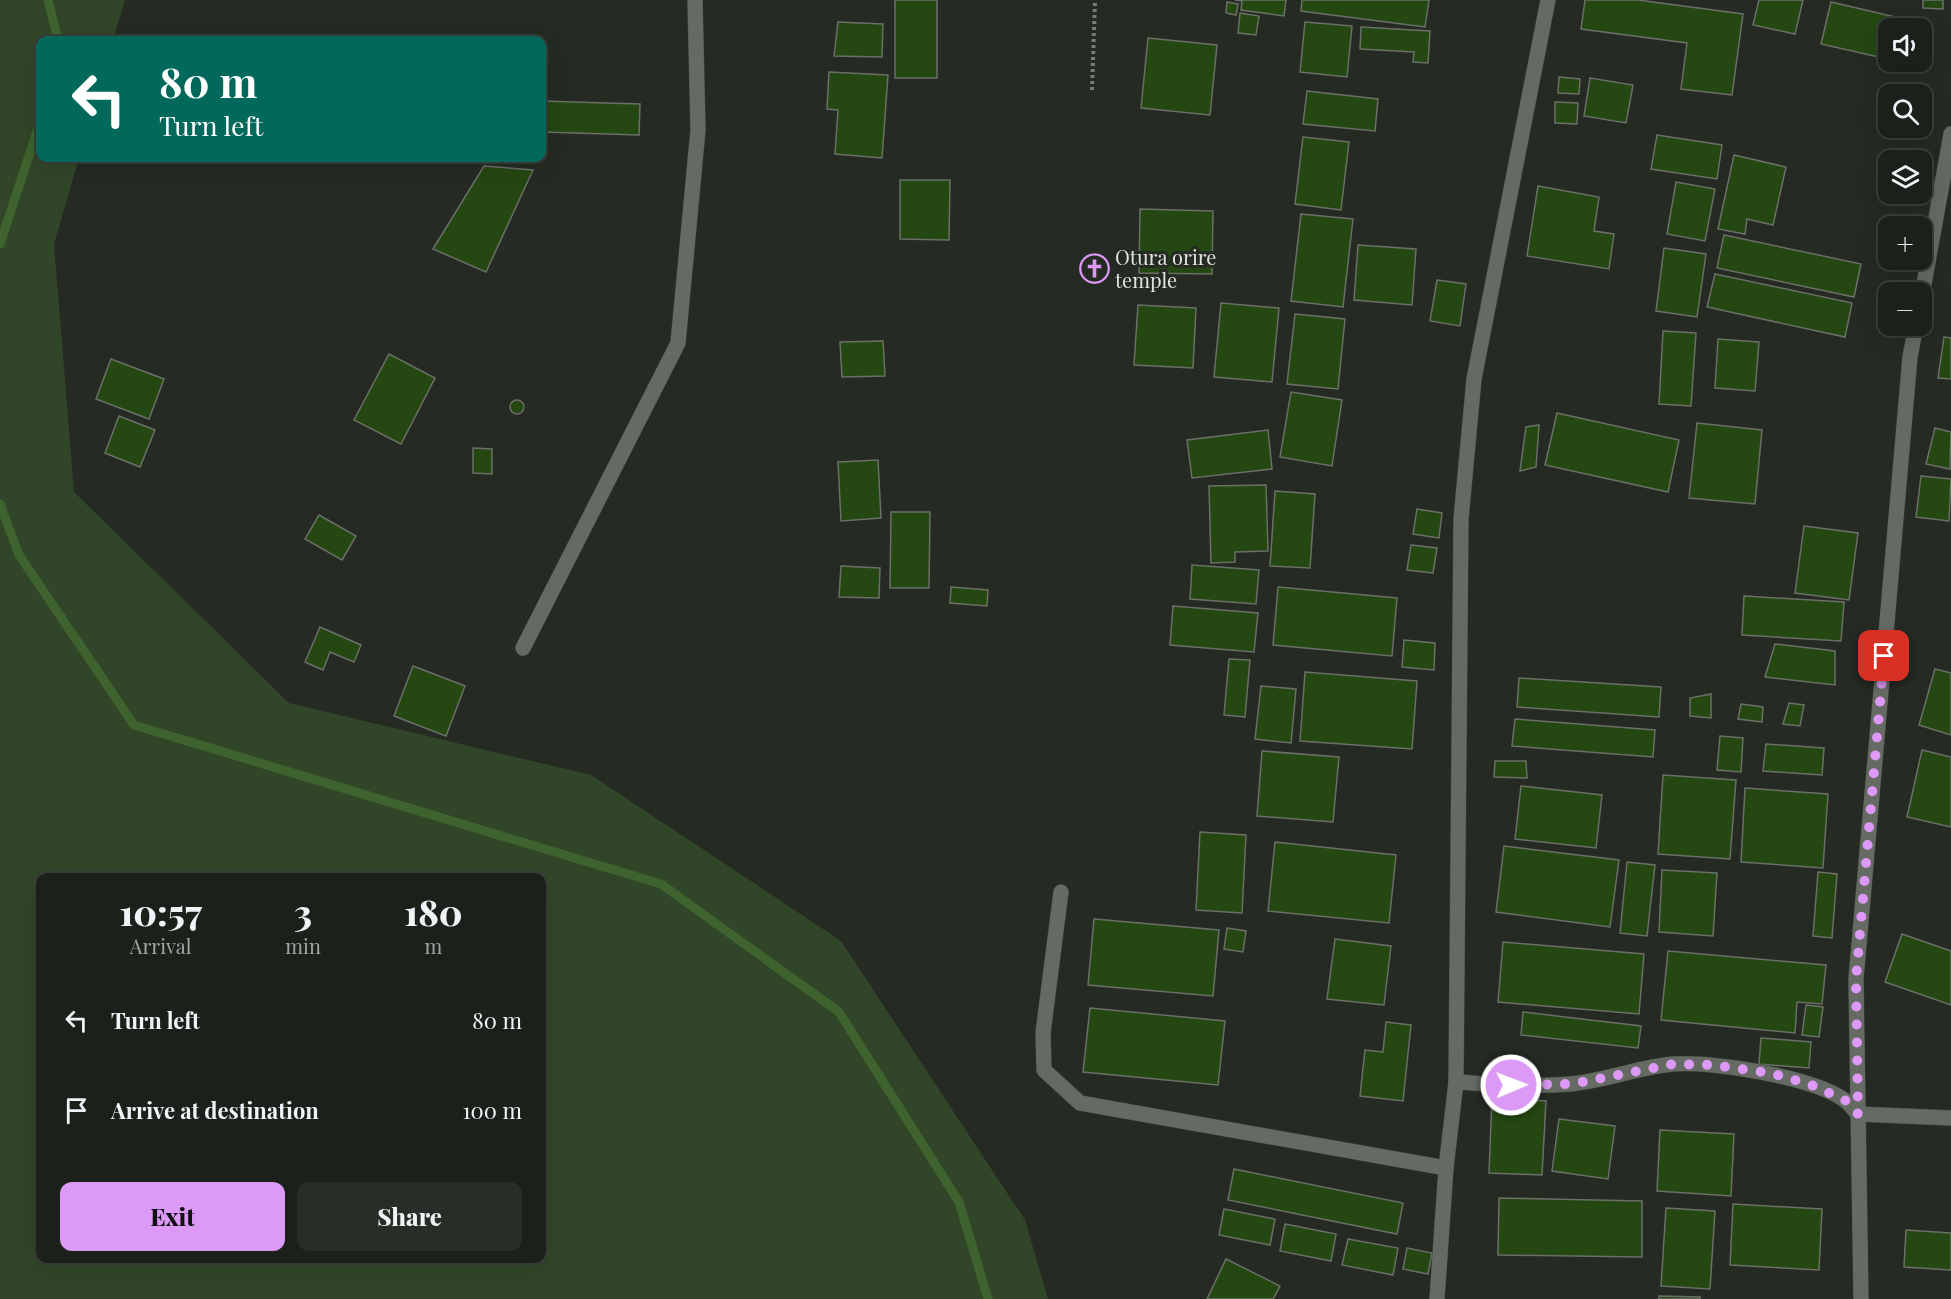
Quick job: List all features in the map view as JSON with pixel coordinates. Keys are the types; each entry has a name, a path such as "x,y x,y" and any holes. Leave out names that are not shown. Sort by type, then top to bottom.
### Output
{"street":[{"path":"523,648 678,343 698,130 695,0"},
{"path":"1437,1299 1446,1168 1456,1082 1461,519 1474,380 1548,0"},
{"path":"1924,282 1951,134"},
{"path":"1861,1299 1856,979 1910,357 1914,336"},
{"path":"1062,892 1043,1033 1044,1070 1080,1103 1446,1168"},
{"path":"1456,1082 1511,1085 1572,1084 1674,1064 1713,1065 1770,1073 1809,1084 1845,1100 1858,1114 1951,1118"}],"path":[{"path":"1092,90 1095,0"}],"green space":[{"path":"0,0 125,0 114,36 36,36 36,162 78,162 54,244 74,492 289,703 591,775 841,941 1025,1220 1048,1299 0,1299"}],"building":[{"path":"895,0 937,0 937,78 895,78"},
{"path":"1235,0 1286,0 1284,16 1241,10 1242,1"},
{"path":"1302,0 1429,0 1425,27 1301,11"},
{"path":"1585,0 1638,0 1743,14 1732,95 1681,89 1687,43 1581,29"},
{"path":"1759,0 1803,0 1795,34 1753,25"},
{"path":"1923,0 1943,0 1943,9 1923,8"},
{"path":"1227,2 1238,4 1236,15 1226,13"},
{"path":"1831,2 1900,18 1878,18 1878,57 1821,44"},
{"path":"1240,13 1259,16 1256,35 1238,33"},
{"path":"838,22 883,24 882,57 834,56"},
{"path":"1305,22 1352,26 1347,77 1300,72"},
{"path":"1361,27 1430,31 1428,63 1413,62 1414,52 1360,49"},
{"path":"1148,38 1217,45 1210,115 1141,108"},
{"path":"829,72 888,75 882,158 835,154 838,110 827,109"},
{"path":"1559,77 1580,79 1579,94 1558,93"},
{"path":"1590,78 1633,85 1626,123 1584,116"},
{"path":"1307,91 1378,99 1375,131 1303,124"},
{"path":"546,101 640,104 639,135 546,132"},
{"path":"1555,102 1578,103 1577,124 1555,123"},
{"path":"1657,135 1722,145 1717,179 1651,169"},
{"path":"1303,137 1349,142 1341,210 1295,204"},
{"path":"1734,155 1786,167 1773,225 1747,219 1745,234 1718,229"},
{"path":"484,166 533,170 486,272 433,249"},
{"path":"900,180 950,180 949,240 900,239"},
{"path":"1676,182 1715,189 1705,241 1667,234"},
{"path":"1538,186 1599,197 1594,231 1614,234 1609,269 1527,256"},
{"path":"1140,209 1213,211 1212,274 1139,273"},
{"path":"1301,214 1353,219 1343,307 1291,301"},
{"path":"1724,235 1861,264 1854,297 1717,268"},
{"path":"1358,245 1416,249 1412,305 1354,300"},
{"path":"1664,248 1706,254 1697,317 1656,311"},
{"path":"1715,274 1852,303 1845,337 1707,307"},
{"path":"1437,280 1466,284 1460,326 1430,321"},
{"path":"1221,303 1279,308 1272,382 1214,377"},
{"path":"1138,305 1196,308 1193,368 1134,365"},
{"path":"1295,314 1345,319 1338,389 1287,384"},
{"path":"1663,331 1696,333 1691,406 1659,404"},
{"path":"1944,337 1951,338 1951,379 1938,378"},
{"path":"1718,339 1759,342 1755,391 1715,388"},
{"path":"883,341 885,376 842,377 840,342"},
{"path":"389,354 435,378 401,444 354,420"},
{"path":"111,359 164,379 149,419 96,399"},
{"path":"1291,392 1342,400 1332,466 1280,457"},
{"path":"514,400 520,400 524,407 520,414 514,414 510,410 510,404"},
{"path":"1557,413 1679,440 1668,492 1545,465"},
{"path":"119,416 155,430 140,467 105,453"},
{"path":"1697,423 1762,430 1755,504 1689,498"},
{"path":"1539,425 1536,467 1520,471 1526,427"},
{"path":"1935,428 1951,432 1950,469 1926,464"},
{"path":"1268,430 1272,469 1192,478 1187,440"},
{"path":"473,448 492,449 492,474 473,473"},
{"path":"878,460 881,518 841,521 838,462"},
{"path":"1921,476 1951,479 1949,521 1916,517"},
{"path":"1266,485 1268,551 1235,552 1235,562 1211,563 1209,486"},
{"path":"1275,491 1315,494 1310,568 1270,566"},
{"path":"1417,509 1442,513 1439,538 1413,534"},
{"path":"891,512 930,512 929,588 890,588"},
{"path":"319,515 356,536 342,560 305,539"},
{"path":"1804,526 1858,533 1849,600 1795,593"},
{"path":"1411,545 1437,548 1433,573 1407,570"},
{"path":"1192,565 1259,570 1256,604 1190,599"},
{"path":"841,566 880,568 879,598 839,597"},
{"path":"951,587 988,590 987,606 950,603"},
{"path":"1278,587 1397,598 1392,656 1273,645"},
{"path":"1744,596 1844,602 1841,641 1742,635"},
{"path":"1173,606 1258,613 1254,652 1170,645"},
{"path":"320,627 361,645 354,662 330,652 323,670 305,662"},
{"path":"1404,640 1435,643 1434,670 1402,667"},
{"path":"1775,644 1835,651 1835,685 1765,677"},
{"path":"1229,659 1250,660 1245,717 1224,715"},
{"path":"413,666 465,686 446,736 394,716"},
{"path":"1935,669 1951,673 1951,735 1919,725"},
{"path":"1305,672 1417,681 1412,749 1300,741"},
{"path":"1519,678 1661,687 1659,717 1517,707"},
{"path":"1261,686 1296,689 1291,743 1255,739"},
{"path":"1711,694 1711,718 1690,716 1690,698"},
{"path":"1789,703 1804,705 1800,726 1783,724"},
{"path":"1741,704 1763,707 1762,722 1738,719"},
{"path":"1515,719 1655,730 1653,757 1512,746"},
{"path":"1720,736 1743,738 1741,772 1717,770"},
{"path":"1766,744 1824,748 1822,775 1763,771"},
{"path":"1922,750 1951,757 1951,827 1907,817"},
{"path":"1262,751 1339,757 1333,822 1257,816"},
{"path":"1495,761 1526,761 1527,778 1494,777"},
{"path":"1663,775 1736,780 1730,859 1658,854"},
{"path":"1521,786 1602,795 1596,848 1515,839"},
{"path":"1745,788 1828,794 1823,868 1741,862"},
{"path":"1200,832 1246,835 1242,913 1196,910"},
{"path":"1275,842 1396,855 1389,923 1268,911"},
{"path":"1504,846 1619,860 1610,927 1496,912"},
{"path":"1627,862 1655,865 1647,936 1620,933"},
{"path":"1662,870 1717,873 1713,936 1659,932"},
{"path":"1818,872 1837,874 1832,938 1813,936"},
{"path":"1094,919 1219,930 1213,996 1088,985"},
{"path":"1227,928 1246,931 1243,952 1224,949"},
{"path":"1902,934 1951,951 1951,1005 1885,982"},
{"path":"1335,939 1391,946 1384,1005 1327,999"},
{"path":"1503,942 1644,954 1639,1014 1498,1002"},
{"path":"1668,951 1826,965 1822,1004 1797,1002 1795,1033 1661,1020"},
{"path":"1806,1005 1823,1007 1819,1037 1802,1035"},
{"path":"1090,1008 1225,1021 1218,1085 1083,1072"},
{"path":"1523,1012 1641,1026 1638,1048 1521,1035"},
{"path":"1386,1022 1411,1025 1403,1101 1360,1096 1365,1050 1383,1052"},
{"path":"1761,1038 1811,1042 1809,1068 1759,1064"},
{"path":"1492,1097 1546,1101 1542,1175 1489,1173"},
{"path":"1559,1119 1615,1126 1608,1179 1552,1171"},
{"path":"1660,1130 1734,1134 1731,1196 1657,1191"},
{"path":"1234,1169 1403,1203 1397,1234 1228,1200"},
{"path":"1499,1198 1642,1201 1642,1257 1498,1255"},
{"path":"1733,1204 1822,1209 1819,1270 1730,1265"},
{"path":"1666,1208 1715,1211 1710,1289 1661,1286"},
{"path":"1224,1209 1275,1219 1270,1245 1219,1235"},
{"path":"1285,1224 1336,1234 1331,1261 1280,1251"},
{"path":"1906,1230 1951,1233 1951,1270 1904,1267"},
{"path":"1348,1239 1398,1248 1393,1275 1342,1265"},
{"path":"1407,1248 1432,1253 1428,1274 1403,1269"},
{"path":"1226,1259 1280,1286 1273,1299 1207,1299"},
{"path":"1659,1296 1700,1297 1700,1299 1659,1299"}],"waterway":[{"path":"48,0 57,36"},
{"path":"0,244 36,134"},
{"path":"0,504 19,555 134,725 661,884 839,1012 959,1202 988,1299"}],"place":[{"name":"Otura orire temple","path":"1094,268"}],"route":[{"path":"1511,1085 1572,1084 1674,1064 1713,1065 1770,1073 1809,1084 1845,1100 1858,1114 1856,979 1884,656"}]}
